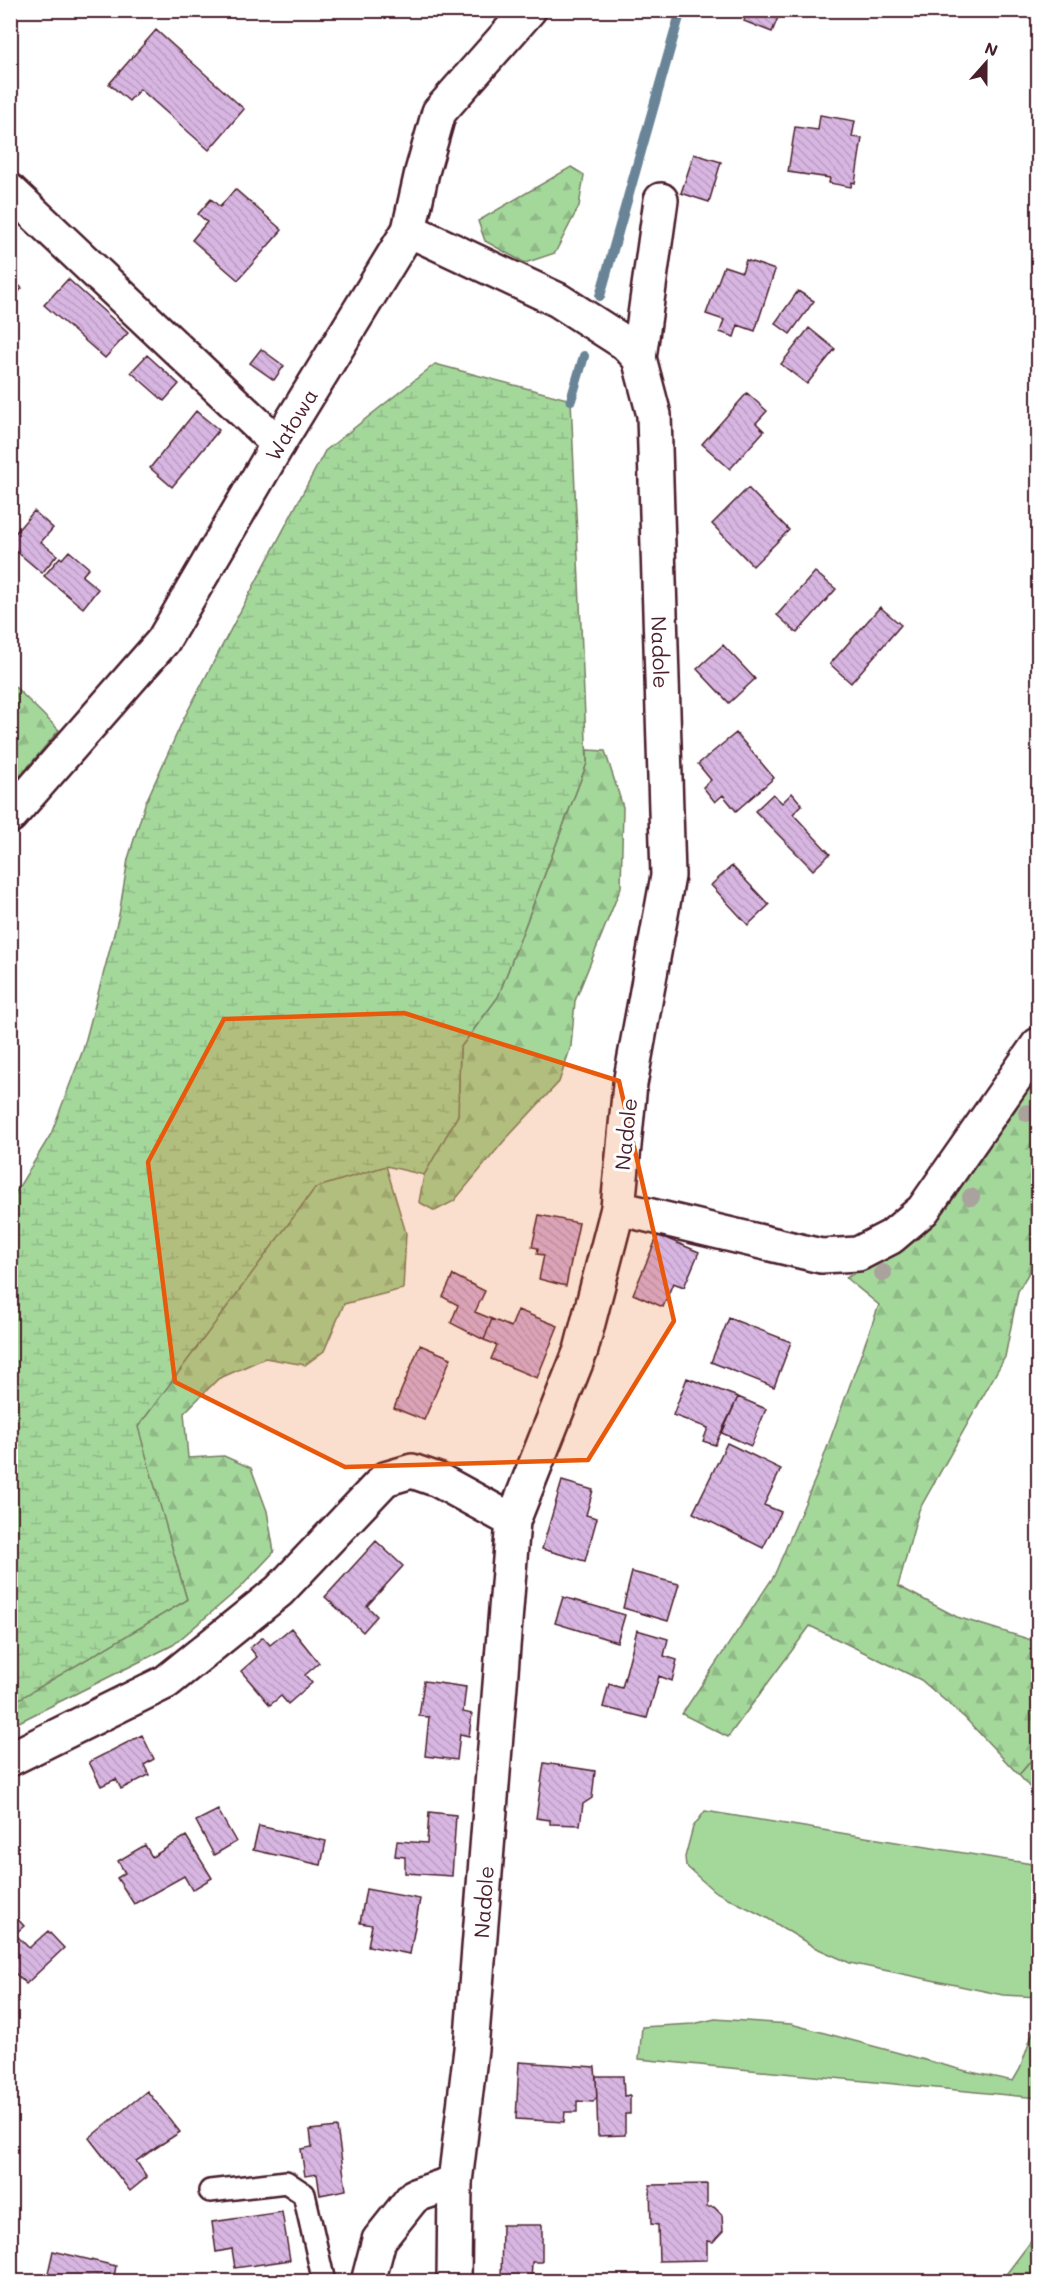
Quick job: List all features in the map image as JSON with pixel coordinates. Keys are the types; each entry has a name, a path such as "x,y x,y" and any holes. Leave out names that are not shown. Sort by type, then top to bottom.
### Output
{"street":[{"name":"Wałowa","path":"10,816 163,641 278,444 409,230 439,112 529,10"},
{"path":"10,191 278,444"},
{"path":"639,358 661,200"},
{"path":"409,230 558,300 625,343 639,358"},
{"name":"Nadole","path":"454,2282 455,2182 471,2049 513,1521 581,1350 618,1208 630,1084 668,876 654,415 639,358"},
{"path":"618,1208 821,1256 858,1254 891,1238 923,1210 1038,1045"},
{"path":"10,1759 166,1682 279,1591 385,1479 412,1471 438,1480 513,1521"},
{"path":"368,2282 379,2240 414,2196 455,2182"}],"lane":[{"path":"210,2191 286,2182 304,2194 324,2282"}],"path":[{"path":"1038,1296 1038,1333"}],"highlighted area":[{"path":"404,1013 619,1081 674,1321 588,1460 345,1467 175,1382 148,1162 224,1019"}],"green space":[{"path":"571,167 584,175 579,206 555,253 525,263 485,241 478,221"},
{"path":"435,364 571,400 587,763 498,997 460,1048 458,1115 424,1175 386,1166 315,1188 138,1427 187,1600 11,1704 11,1200 51,1134 83,1050 119,915 128,859 145,804 184,718 325,451"},
{"path":"11,683 59,730 11,787"},
{"path":"587,750 605,751 623,807 621,887 575,1001 571,1046 559,1082 504,1141 454,1201 435,1211 419,1202 424,1175 458,1115 460,1048 498,997 587,763"},
{"path":"1038,1072 1038,1257 1018,1291 1005,1357 919,1510 898,1586 957,1617 1038,1642 1038,1752 1019,1775 965,1718 921,1680 810,1626 728,1737 682,1714 774,1576 819,1470 879,1305 846,1278 922,1233"},
{"path":"386,1166 406,1233 403,1289 344,1304 324,1351 305,1365 265,1358 218,1379 184,1413 188,1458 224,1456 251,1468 267,1511 274,1552 240,1588 173,1645 11,1726 10,1704 187,1600 137,1428 315,1187"},
{"path":"1038,1753 1038,1797 1019,1775"},
{"path":"705,1811 1038,1865 1038,1997 1003,1995 850,1963 814,1947 767,1918 714,1891 686,1866 685,1857 693,1827"},
{"path":"1038,2018 1038,2098 639,2059 642,2027 693,2024 715,2019 791,2024 966,2071 1013,2081 1020,2069"},
{"path":"1038,2232 1038,2281 1001,2281"}],"building":[{"path":"748,10 781,10 772,32 744,21"},
{"path":"156,30 244,109 209,150 140,89 129,101 109,84"},
{"path":"820,115 855,121 852,137 862,138 855,183 852,182 851,187 829,183 830,178 788,172 795,127 818,130"},
{"path":"694,154 721,162 709,202 681,193"},
{"path":"235,189 282,230 238,280 192,240 207,222 198,214 211,199 220,207"},
{"path":"746,260 775,270 755,331 738,325 734,337 720,332 724,320 706,314 724,266 742,272"},
{"path":"10,278 22,288 10,302"},
{"path":"68,279 128,333 105,358 44,305"},
{"path":"798,291 814,301 790,334 775,323"},
{"path":"809,328 835,349 807,384 781,364"},
{"path":"261,349 284,366 274,380 250,363"},
{"path":"147,355 179,384 164,401 131,372"},
{"path":"747,393 767,411 756,423 764,431 730,469 702,444"},
{"path":"196,411 219,430 172,487 150,468"},
{"path":"748,488 789,530 753,566 712,524"},
{"path":"34,511 53,528 41,542 57,555 42,573 10,546 10,539"},
{"path":"69,551 89,568 82,576 98,589 83,608 44,576 60,557 62,559"},
{"path":"815,572 836,589 797,633 777,615"},
{"path":"880,607 901,625 851,683 830,664"},
{"path":"723,645 755,679 729,703 697,669"},
{"path":"736,733 774,778 736,811 723,795 715,802 703,787 711,780 698,764"},
{"path":"792,793 802,805 793,814 830,854 813,870 755,811 773,794 782,803"},
{"path":"732,866 769,905 748,925 711,885"},
{"path":"539,1215 579,1223 566,1286 539,1279 544,1255 537,1254 538,1248 532,1247"},
{"path":"658,1235 699,1252 684,1287 673,1283 663,1307 633,1294"},
{"path":"453,1275 485,1291 475,1312 492,1319 484,1340 451,1323 458,1305 443,1297"},
{"path":"518,1310 558,1326 537,1378 491,1359 497,1345 484,1340 492,1319 511,1327"},
{"path":"729,1318 791,1342 774,1387 711,1362"},
{"path":"420,1345 451,1358 424,1420 394,1408"},
{"path":"687,1378 738,1397 715,1445 703,1441 708,1428 673,1415"},
{"path":"738,1397 766,1409 751,1446 722,1433"},
{"path":"727,1443 781,1469 764,1505 781,1512 763,1548 693,1513"},
{"path":"562,1481 593,1490 586,1515 597,1518 585,1561 542,1549"},
{"path":"376,1541 403,1566 367,1606 377,1616 363,1632 325,1597"},
{"path":"632,1572 679,1584 668,1621 623,1608"},
{"path":"563,1597 625,1615 617,1642 555,1623"},
{"path":"291,1628 319,1663 305,1675 312,1683 288,1704 281,1696 270,1705 241,1671 257,1657 250,1648 263,1637 270,1645"},
{"path":"637,1630 668,1639 664,1656 677,1660 672,1681 659,1676 647,1718 603,1707 609,1684 622,1688"},
{"path":"424,1681 466,1687 463,1712 472,1714 469,1736 460,1734 457,1760 425,1756 429,1717 419,1716"},
{"path":"142,1735 154,1759 144,1765 149,1775 121,1789 116,1779 101,1786 89,1762"},
{"path":"544,1763 595,1771 592,1798 583,1804 580,1825 550,1824 550,1820 536,1818"},
{"path":"218,1810 236,1842 214,1855 196,1821"},
{"path":"429,1812 456,1815 452,1876 405,1873 405,1857 395,1856 397,1841 427,1843"},
{"path":"259,1826 326,1841 321,1865 253,1850"},
{"path":"186,1836 212,1878 192,1890 184,1876 134,1904 117,1878 125,1873 118,1861 145,1845 152,1857"},
{"path":"366,1889 420,1899 410,1954 368,1946 372,1925 360,1923"},
{"path":"10,1911 24,1926 10,1938"},
{"path":"48,1931 64,1948 26,1984 10,1968 10,1938 15,1934 29,1948"},
{"path":"519,2062 595,2067 597,2097 593,2102 577,2101 577,2112 565,2112 564,2122 516,2119"},
{"path":"596,2076 623,2076 624,2096 630,2095 630,2114 625,2114 625,2135 598,2136"},
{"path":"147,2091 180,2132 136,2161 147,2177 130,2191 89,2138"},
{"path":"337,2127 346,2190 320,2195 317,2174 305,2176 301,2149 312,2147 310,2130"},
{"path":"707,2184 707,2207 714,2207 722,2215 723,2231 713,2242 707,2241 707,2260 659,2261 658,2225 651,2224 650,2185"},
{"path":"282,2212 290,2260 235,2268 232,2249 216,2252 212,2222"},
{"path":"502,2225 542,2225 542,2262 532,2262 531,2282 501,2282"},
{"path":"53,2251 116,2266 113,2282 46,2282"}],"waterway":[{"path":"600,296 681,10"},
{"path":"571,400 584,356"}]}
